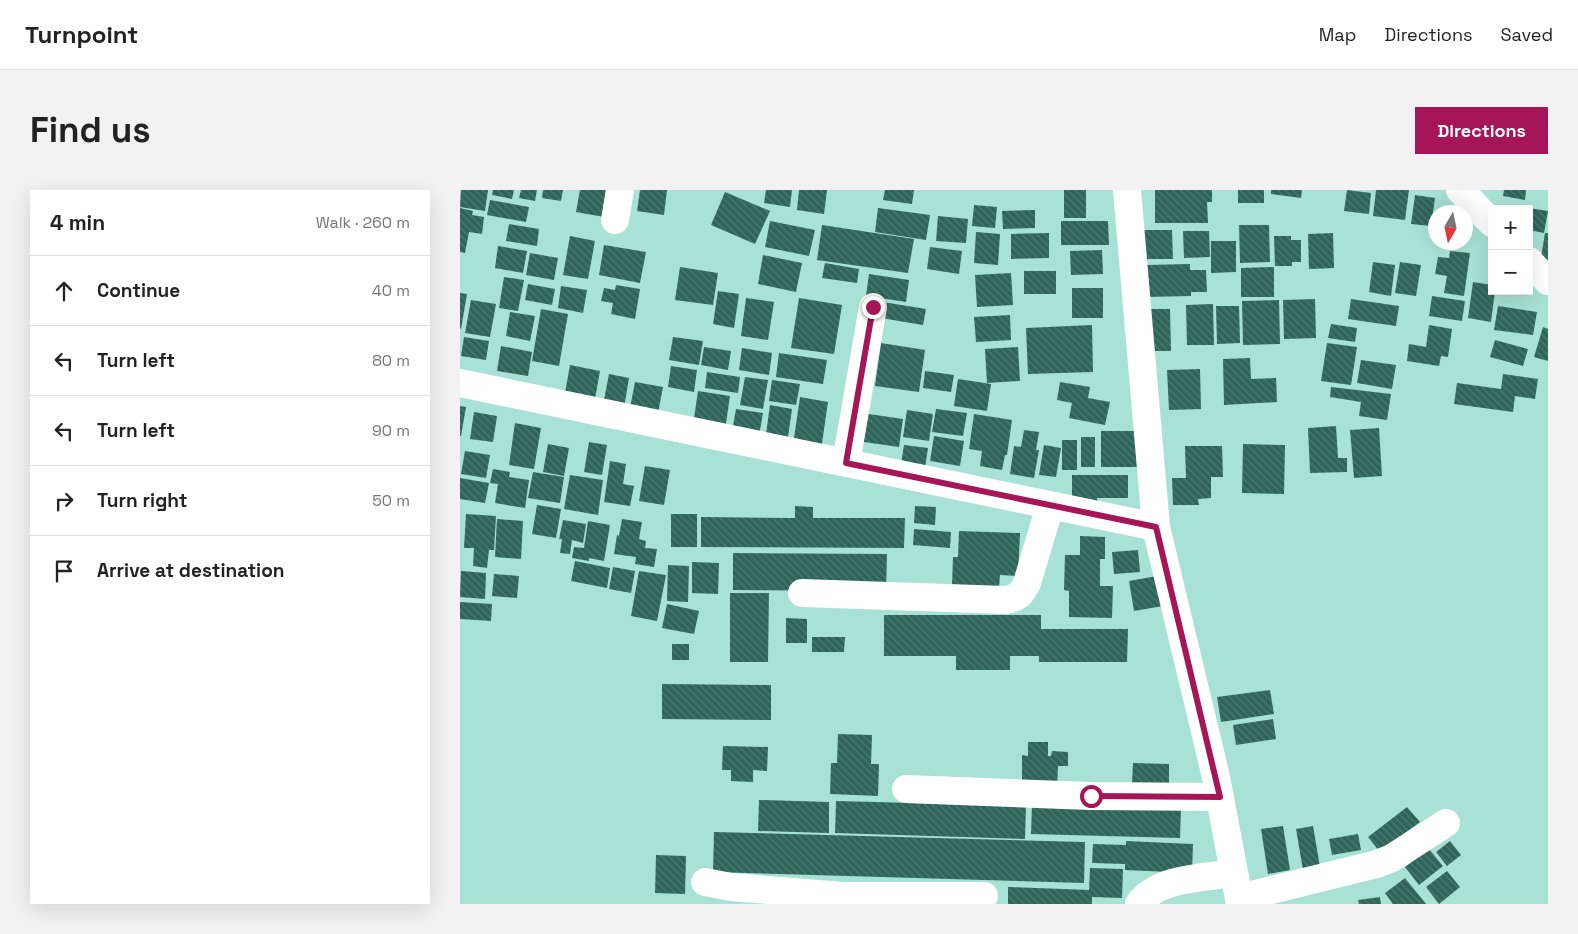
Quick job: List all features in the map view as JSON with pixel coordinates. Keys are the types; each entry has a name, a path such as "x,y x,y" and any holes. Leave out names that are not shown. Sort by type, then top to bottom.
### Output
{"street":[{"path":"615,220 620,190"},
{"path":"1127,190 1156,527 1220,797 1237,892"},
{"path":"1460,190 1488,219"},
{"path":"1533,265 1548,280"},
{"path":"846,463 873,307"},
{"path":"460,384 1156,527"},
{"path":"802,593 1006,600 1016,598 1027,583 1050,506"},
{"path":"906,789 1091,796 1220,797"},
{"path":"1140,904 1145,896 1165,884 1237,892 1377,864 1392,858 1446,823"},
{"path":"705,882 731,887 842,896 938,900 984,896"}],"building":[{"path":"461,190 488,190 485,211 460,207"},
{"path":"493,190 514,190 512,199 492,195"},
{"path":"521,190 537,190 535,201 519,198"},
{"path":"543,190 563,190 561,201 542,198"},
{"path":"580,190 609,190 604,217 576,212"},
{"path":"640,190 667,190 664,215 637,211"},
{"path":"766,190 792,190 790,207 764,203"},
{"path":"799,190 827,190 824,214 797,210"},
{"path":"885,190 914,190 912,204 883,200"},
{"path":"1064,190 1086,190 1086,218 1064,218"},
{"path":"1155,190 1212,190 1212,202 1207,202 1208,223 1155,223"},
{"path":"1238,190 1264,190 1264,203 1238,203"},
{"path":"1271,190 1302,190 1301,198 1271,194"},
{"path":"1347,190 1371,193 1369,214 1344,211"},
{"path":"1376,190 1409,190 1405,220 1373,216"},
{"path":"1504,190 1526,190 1525,200 1503,196"},
{"path":"725,192 770,211 755,244 711,225"},
{"path":"1415,195 1435,198 1434,205 1428,205 1428,226 1411,224"},
{"path":"490,200 529,207 526,222 487,215"},
{"path":"974,205 997,207 995,228 972,226"},
{"path":"460,208 473,211 472,215 484,217 482,234 469,232 465,253 460,252"},
{"path":"878,208 930,215 926,240 875,232"},
{"path":"1533,209 1548,211 1544,233 1533,231"},
{"path":"1035,210 1035,228 1003,229 1002,211"},
{"path":"938,216 968,219 966,243 936,241"},
{"path":"770,221 815,230 809,256 765,247"},
{"path":"1061,221 1108,221 1109,245 1061,245"},
{"path":"509,224 539,229 537,246 506,241"},
{"path":"822,225 914,239 908,273 817,260"},
{"path":"1239,225 1269,225 1270,262 1240,263"},
{"path":"1139,230 1172,230 1173,259 1139,259"},
{"path":"1183,231 1209,231 1210,257 1184,258"},
{"path":"976,232 1000,234 998,265 974,263"},
{"path":"1049,233 1049,258 1011,259 1011,234"},
{"path":"1333,233 1334,268 1309,269 1308,234"},
{"path":"1545,233 1548,233 1548,265 1540,264"},
{"path":"570,236 595,241 588,279 563,275"},
{"path":"1274,236 1291,236 1291,240 1301,240 1301,262 1292,262 1292,266 1275,266"},
{"path":"1211,241 1236,241 1236,272 1211,273"},
{"path":"604,245 646,252 640,283 599,275"},
{"path":"498,246 527,251 523,273 495,268"},
{"path":"930,247 962,251 959,274 927,269"},
{"path":"1102,250 1103,274 1071,275 1070,251"},
{"path":"1450,251 1470,253 1464,296 1444,293 1447,276 1435,274 1438,257 1449,258"},
{"path":"530,253 558,258 554,280 526,275"},
{"path":"763,255 802,263 796,292 758,284"},
{"path":"1373,262 1395,265 1391,296 1369,292"},
{"path":"1400,262 1421,265 1416,296 1395,293"},
{"path":"825,263 859,269 857,283 822,278"},
{"path":"1190,264 1190,270 1206,270 1207,292 1191,292 1191,296 1146,297 1145,265"},
{"path":"680,267 718,273 713,305 675,300"},
{"path":"1274,267 1274,297 1241,297 1241,268"},
{"path":"1024,271 1056,271 1056,294 1024,294"},
{"path":"1011,273 1013,305 977,307 975,275"},
{"path":"869,274 909,280 906,302 866,296"},
{"path":"504,277 524,280 518,311 499,308"},
{"path":"1473,282 1488,284 1488,295 1494,295 1491,322 1468,318"},
{"path":"528,284 555,289 552,305 525,300"},
{"path":"616,285 640,289 635,319 611,314 613,303 601,301 604,288 615,290"},
{"path":"561,286 587,290 583,313 558,308"},
{"path":"1072,288 1103,288 1103,318 1072,318"},
{"path":"718,291 739,294 734,328 713,324"},
{"path":"460,293 467,294 461,329 460,328"},
{"path":"1432,296 1465,301 1462,321 1429,316"},
{"path":"746,298 774,302 768,340 741,336"},
{"path":"799,298 842,305 834,354 791,348"},
{"path":"1315,299 1316,338 1284,339 1283,300"},
{"path":"1351,299 1399,306 1396,326 1348,319"},
{"path":"471,300 496,304 490,337 465,333"},
{"path":"1279,300 1280,344 1243,345 1242,301"},
{"path":"883,302 926,309 923,325 881,318"},
{"path":"1213,304 1214,345 1187,345 1186,305"},
{"path":"1216,306 1239,306 1240,343 1217,344"},
{"path":"1498,306 1537,312 1533,335 1494,330"},
{"path":"541,309 568,314 559,366 532,361"},
{"path":"1143,309 1170,309 1171,351 1144,351"},
{"path":"510,312 535,316 530,341 506,336"},
{"path":"1010,315 1011,340 976,342 974,317"},
{"path":"1331,324 1357,328 1355,342 1328,338"},
{"path":"1092,325 1093,372 1028,374 1026,328"},
{"path":"1429,325 1452,329 1448,357 1441,356 1439,366 1407,361 1409,344 1426,347"},
{"path":"1543,327 1548,329 1548,361 1534,357"},
{"path":"464,337 489,341 486,360 461,356"},
{"path":"673,337 703,341 699,365 669,360"},
{"path":"1495,340 1528,349 1523,366 1490,357"},
{"path":"881,343 925,350 919,392 875,386"},
{"path":"1327,343 1357,347 1351,385 1321,381"},
{"path":"501,346 532,352 528,376 497,371"},
{"path":"704,347 731,351 728,370 701,365"},
{"path":"1018,347 1020,381 987,383 985,349"},
{"path":"742,348 772,353 769,375 739,370"},
{"path":"779,353 827,360 823,384 776,377"},
{"path":"1250,358 1251,379 1276,378 1277,402 1224,405 1223,359"},
{"path":"1361,360 1396,365 1392,389 1357,383"},
{"path":"570,365 600,371 595,399 565,393"},
{"path":"671,366 697,370 694,392 668,387"},
{"path":"1200,369 1201,409 1169,410 1167,370"},
{"path":"925,371 954,375 951,392 923,388"},
{"path":"707,372 740,377 738,393 705,388"},
{"path":"609,374 629,378 624,408 603,405"},
{"path":"1503,374 1538,379 1535,399 1515,396 1513,412 1454,404 1457,383 1501,389"},
{"path":"745,377 768,380 763,409 740,405"},
{"path":"958,379 991,384 987,411 954,406"},
{"path":"772,380 800,384 796,405 769,401"},
{"path":"635,382 663,387 658,413 630,408"},
{"path":"1060,382 1090,387 1088,398 1110,402 1105,425 1069,418 1072,403 1057,400"},
{"path":"1331,387 1391,394 1387,420 1359,416 1361,402 1330,397"},
{"path":"698,391 730,396 725,430 693,425"},
{"path":"800,397 828,402 821,450 793,445"},
{"path":"770,405 792,409 788,437 766,434"},
{"path":"460,406 466,407 461,436 460,436"},
{"path":"736,409 763,413 759,436 732,432"},
{"path":"936,409 967,413 963,436 932,432"},
{"path":"907,410 933,414 929,441 903,437"},
{"path":"474,412 497,416 493,442 470,439"},
{"path":"862,413 903,419 899,447 857,441"},
{"path":"974,414 1012,420 1007,455 1005,455 1002,470 980,466 982,451 969,449"},
{"path":"515,423 541,428 534,469 509,465"},
{"path":"1336,426 1338,458 1347,458 1347,472 1310,473 1308,428"},
{"path":"1379,428 1382,476 1354,478 1350,430"},
{"path":"1024,430 1039,432 1036,450 1039,450 1034,478 1010,474 1014,446 1021,447"},
{"path":"1101,431 1145,431 1146,467 1101,467"},
{"path":"934,436 964,441 960,466 930,461"},
{"path":"1081,437 1095,437 1095,467 1081,467"},
{"path":"1062,440 1077,440 1077,470 1062,470"},
{"path":"589,442 607,445 602,475 584,472"},
{"path":"548,444 569,448 564,476 543,472"},
{"path":"1243,444 1285,445 1284,494 1242,493"},
{"path":"904,445 928,448 925,468 901,464"},
{"path":"1044,445 1061,448 1056,477 1039,475"},
{"path":"1185,446 1222,446 1223,477 1211,477 1211,498 1198,499 1199,505 1173,505 1172,478 1186,478"},
{"path":"465,451 490,455 486,478 461,474"},
{"path":"610,461 626,464 623,484 634,486 630,506 604,502"},
{"path":"645,466 670,470 664,505 639,501"},
{"path":"493,469 510,472 509,477 529,480 525,508 495,503 498,484 490,483"},
{"path":"533,472 564,477 560,503 528,498"},
{"path":"570,475 603,480 598,515 564,509"},
{"path":"1072,475 1128,475 1128,498 1097,498 1098,506 1072,498"},
{"path":"460,478 489,483 485,503 460,499"},
{"path":"537,505 561,509 556,538 532,534"},
{"path":"795,506 813,507 813,518 905,518 904,548 701,547 701,517 795,518"},
{"path":"915,506 936,507 935,525 914,523"},
{"path":"466,514 496,516 494,550 489,550 487,568 473,566 474,548 464,548"},
{"path":"671,514 697,514 697,547 671,547"},
{"path":"497,519 523,521 521,559 495,557"},
{"path":"622,519 642,522 639,539 646,541 645,548 657,549 654,567 635,564 636,557 614,554"},
{"path":"563,520 586,524 583,543 572,540 570,554 560,553 562,539 559,539"},
{"path":"588,521 610,525 604,561 589,558 589,561 572,558 574,547 584,548"},
{"path":"914,529 951,532 950,548 913,545"},
{"path":"959,531 1020,533 1018,576 1000,575 999,588 952,586 953,557 958,557"},
{"path":"1080,536 1105,537 1105,559 1100,559 1100,586 1113,586 1112,618 1069,617 1069,591 1064,590 1065,555 1080,555"},
{"path":"1138,550 1140,572 1114,574 1112,552"},
{"path":"733,553 887,554 886,591 733,590"},
{"path":"575,561 610,568 607,588 571,581"},
{"path":"692,562 719,563 718,594 692,593"},
{"path":"668,565 689,566 688,602 667,601"},
{"path":"613,567 635,571 631,593 609,589"},
{"path":"461,571 486,573 485,599 460,597"},
{"path":"639,571 666,575 657,621 631,616"},
{"path":"494,574 519,576 517,598 492,596"},
{"path":"1157,576 1163,606 1134,611 1129,581"},
{"path":"730,593 769,593 768,662 730,662"},
{"path":"460,602 492,604 491,621 460,619"},
{"path":"667,604 699,611 694,634 662,628"},
{"path":"884,615 1041,615 1041,629 1128,629 1127,662 1039,662 1039,656 1010,656 1010,670 956,670 956,656 884,656"},
{"path":"786,618 807,619 807,643 786,643"},
{"path":"812,637 845,637 844,652 812,652"},
{"path":"672,644 689,644 689,660 672,660"},
{"path":"662,684 771,685 771,720 662,719"},
{"path":"1270,690 1274,714 1221,722 1217,697"},
{"path":"1273,719 1276,739 1236,745 1233,725"},
{"path":"838,734 872,735 871,764 879,764 878,796 830,794 831,763 837,763"},
{"path":"1028,742 1048,742 1048,756 1051,756 1052,751 1068,752 1068,766 1058,766 1057,788 1022,788 1022,755 1028,756"},
{"path":"723,746 768,747 767,771 753,770 753,782 731,781 731,770 722,770"},
{"path":"1133,763 1169,764 1169,784 1132,783"},
{"path":"759,800 829,802 829,833 758,831"},
{"path":"836,801 1026,806 1025,839 835,833"},
{"path":"1032,804 1181,808 1180,838 1031,834"},
{"path":"1407,807 1420,822 1380,852 1368,837"},
{"path":"1283,826 1290,870 1268,874 1261,829"},
{"path":"1313,826 1320,867 1303,870 1296,829"},
{"path":"714,832 1085,842 1084,883 713,872"},
{"path":"1358,834 1361,850 1332,855 1329,839"},
{"path":"1126,841 1193,844 1192,873 1125,870 1125,864 1092,863 1093,844 1126,845"},
{"path":"1450,841 1461,855 1447,866 1436,852"},
{"path":"1429,849 1443,866 1419,885 1405,867"},
{"path":"656,855 686,856 685,894 655,893"},
{"path":"1090,868 1123,869 1122,898 1092,897 1092,904 1008,904 1008,887 1089,890"},
{"path":"1447,871 1460,887 1439,904 1426,887"},
{"path":"1405,878 1426,904 1393,904 1385,893"},
{"path":"1380,897 1381,904 1359,904 1358,900"}],"route":[{"path":"873,307 846,463 1156,527 1220,797 1091,796"}]}
